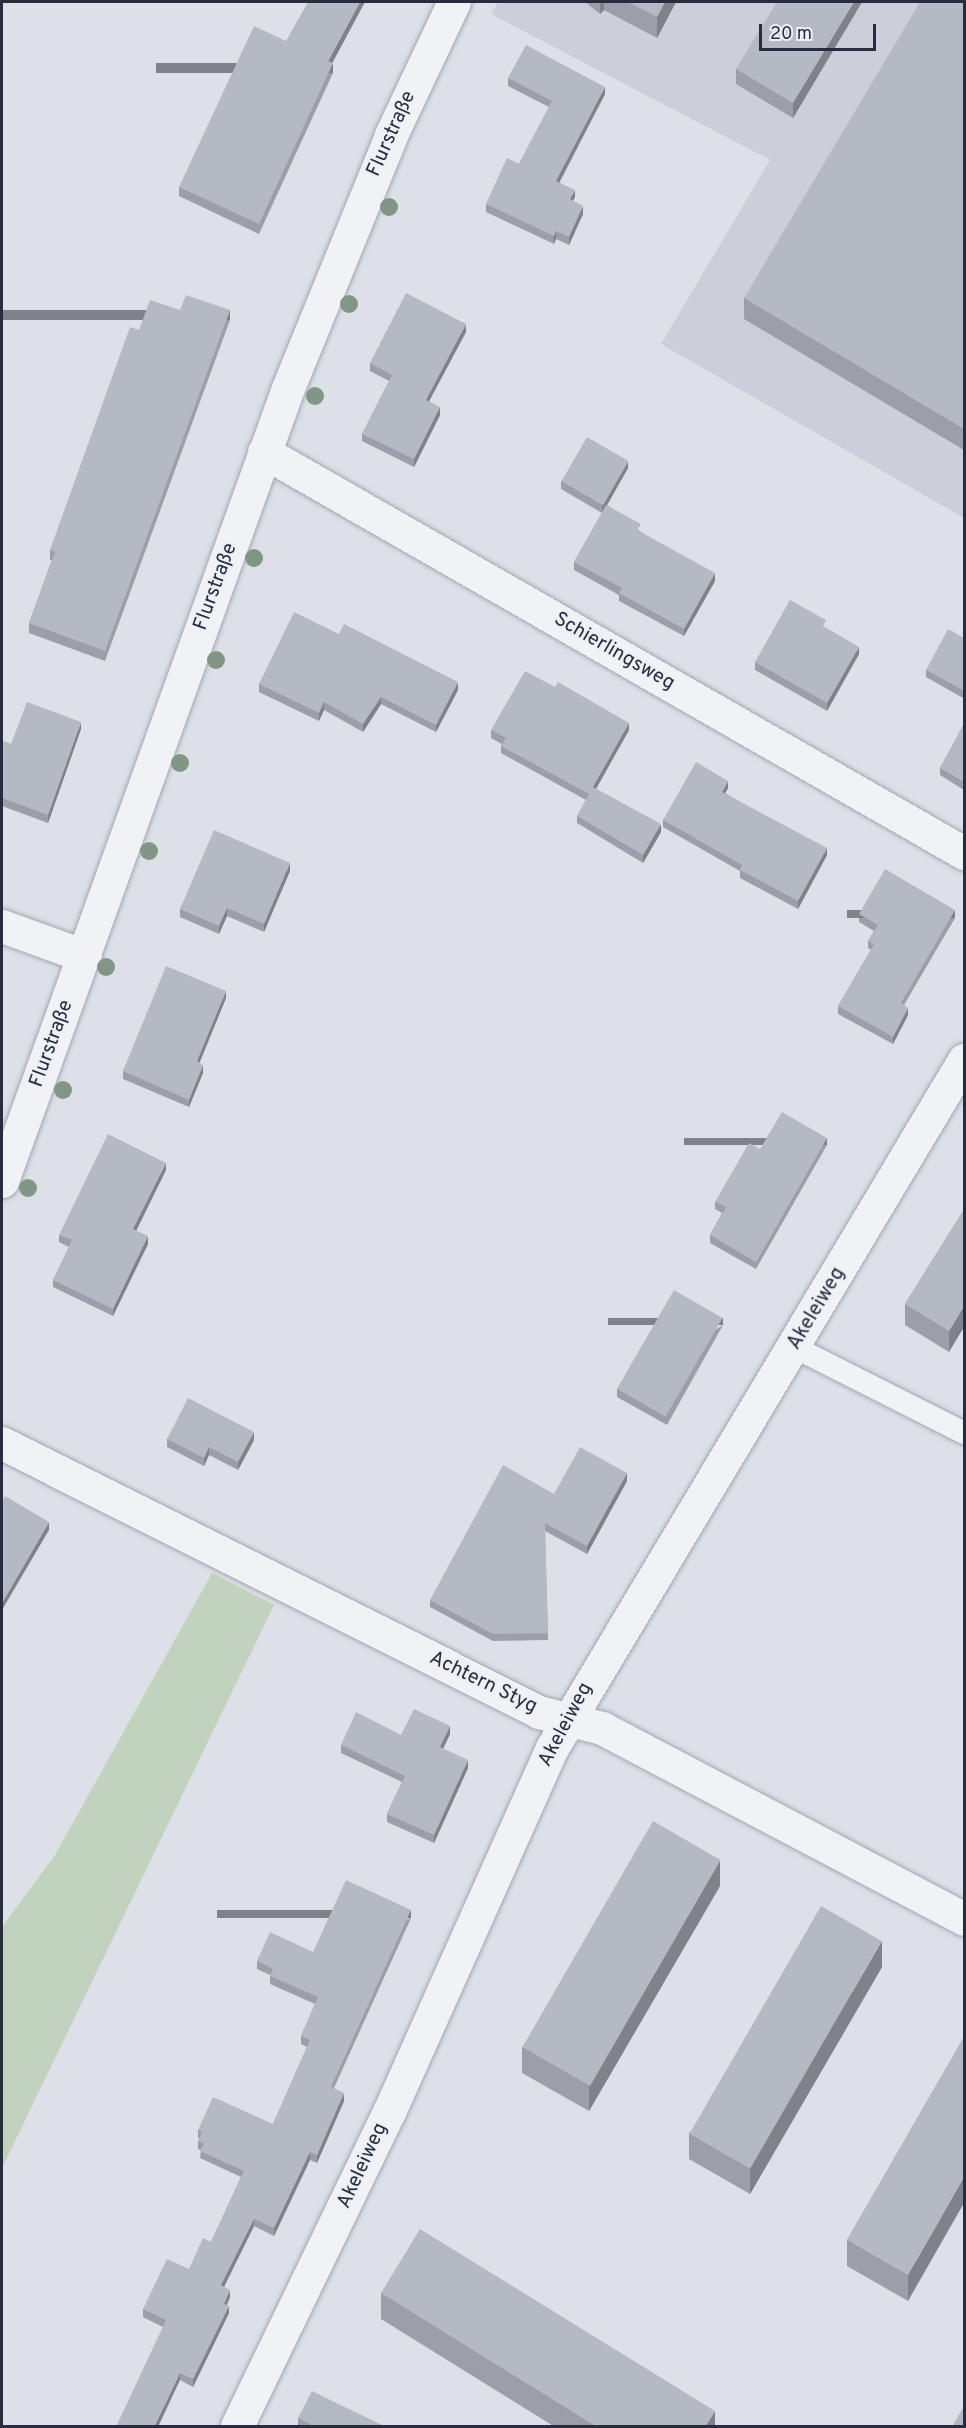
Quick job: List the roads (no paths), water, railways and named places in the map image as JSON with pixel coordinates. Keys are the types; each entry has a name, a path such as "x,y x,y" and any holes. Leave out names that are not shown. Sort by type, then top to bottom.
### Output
{"street":[{"name":"Flurstraße","path":"2,1181 264,452 387,145 454,2"},
{"name":"Schierlingsweg","path":"264,452 964,853"},
{"path":"2,926 84,956"},
{"name":"Akeleiweg","path":"237,2427 384,2121 568,1719 794,1347 964,1060"},
{"name":"Achtern Styg","path":"2,1443 539,1712 602,1728 964,1919"}],"lane":[{"path":"794,1347 964,1433"}]}
